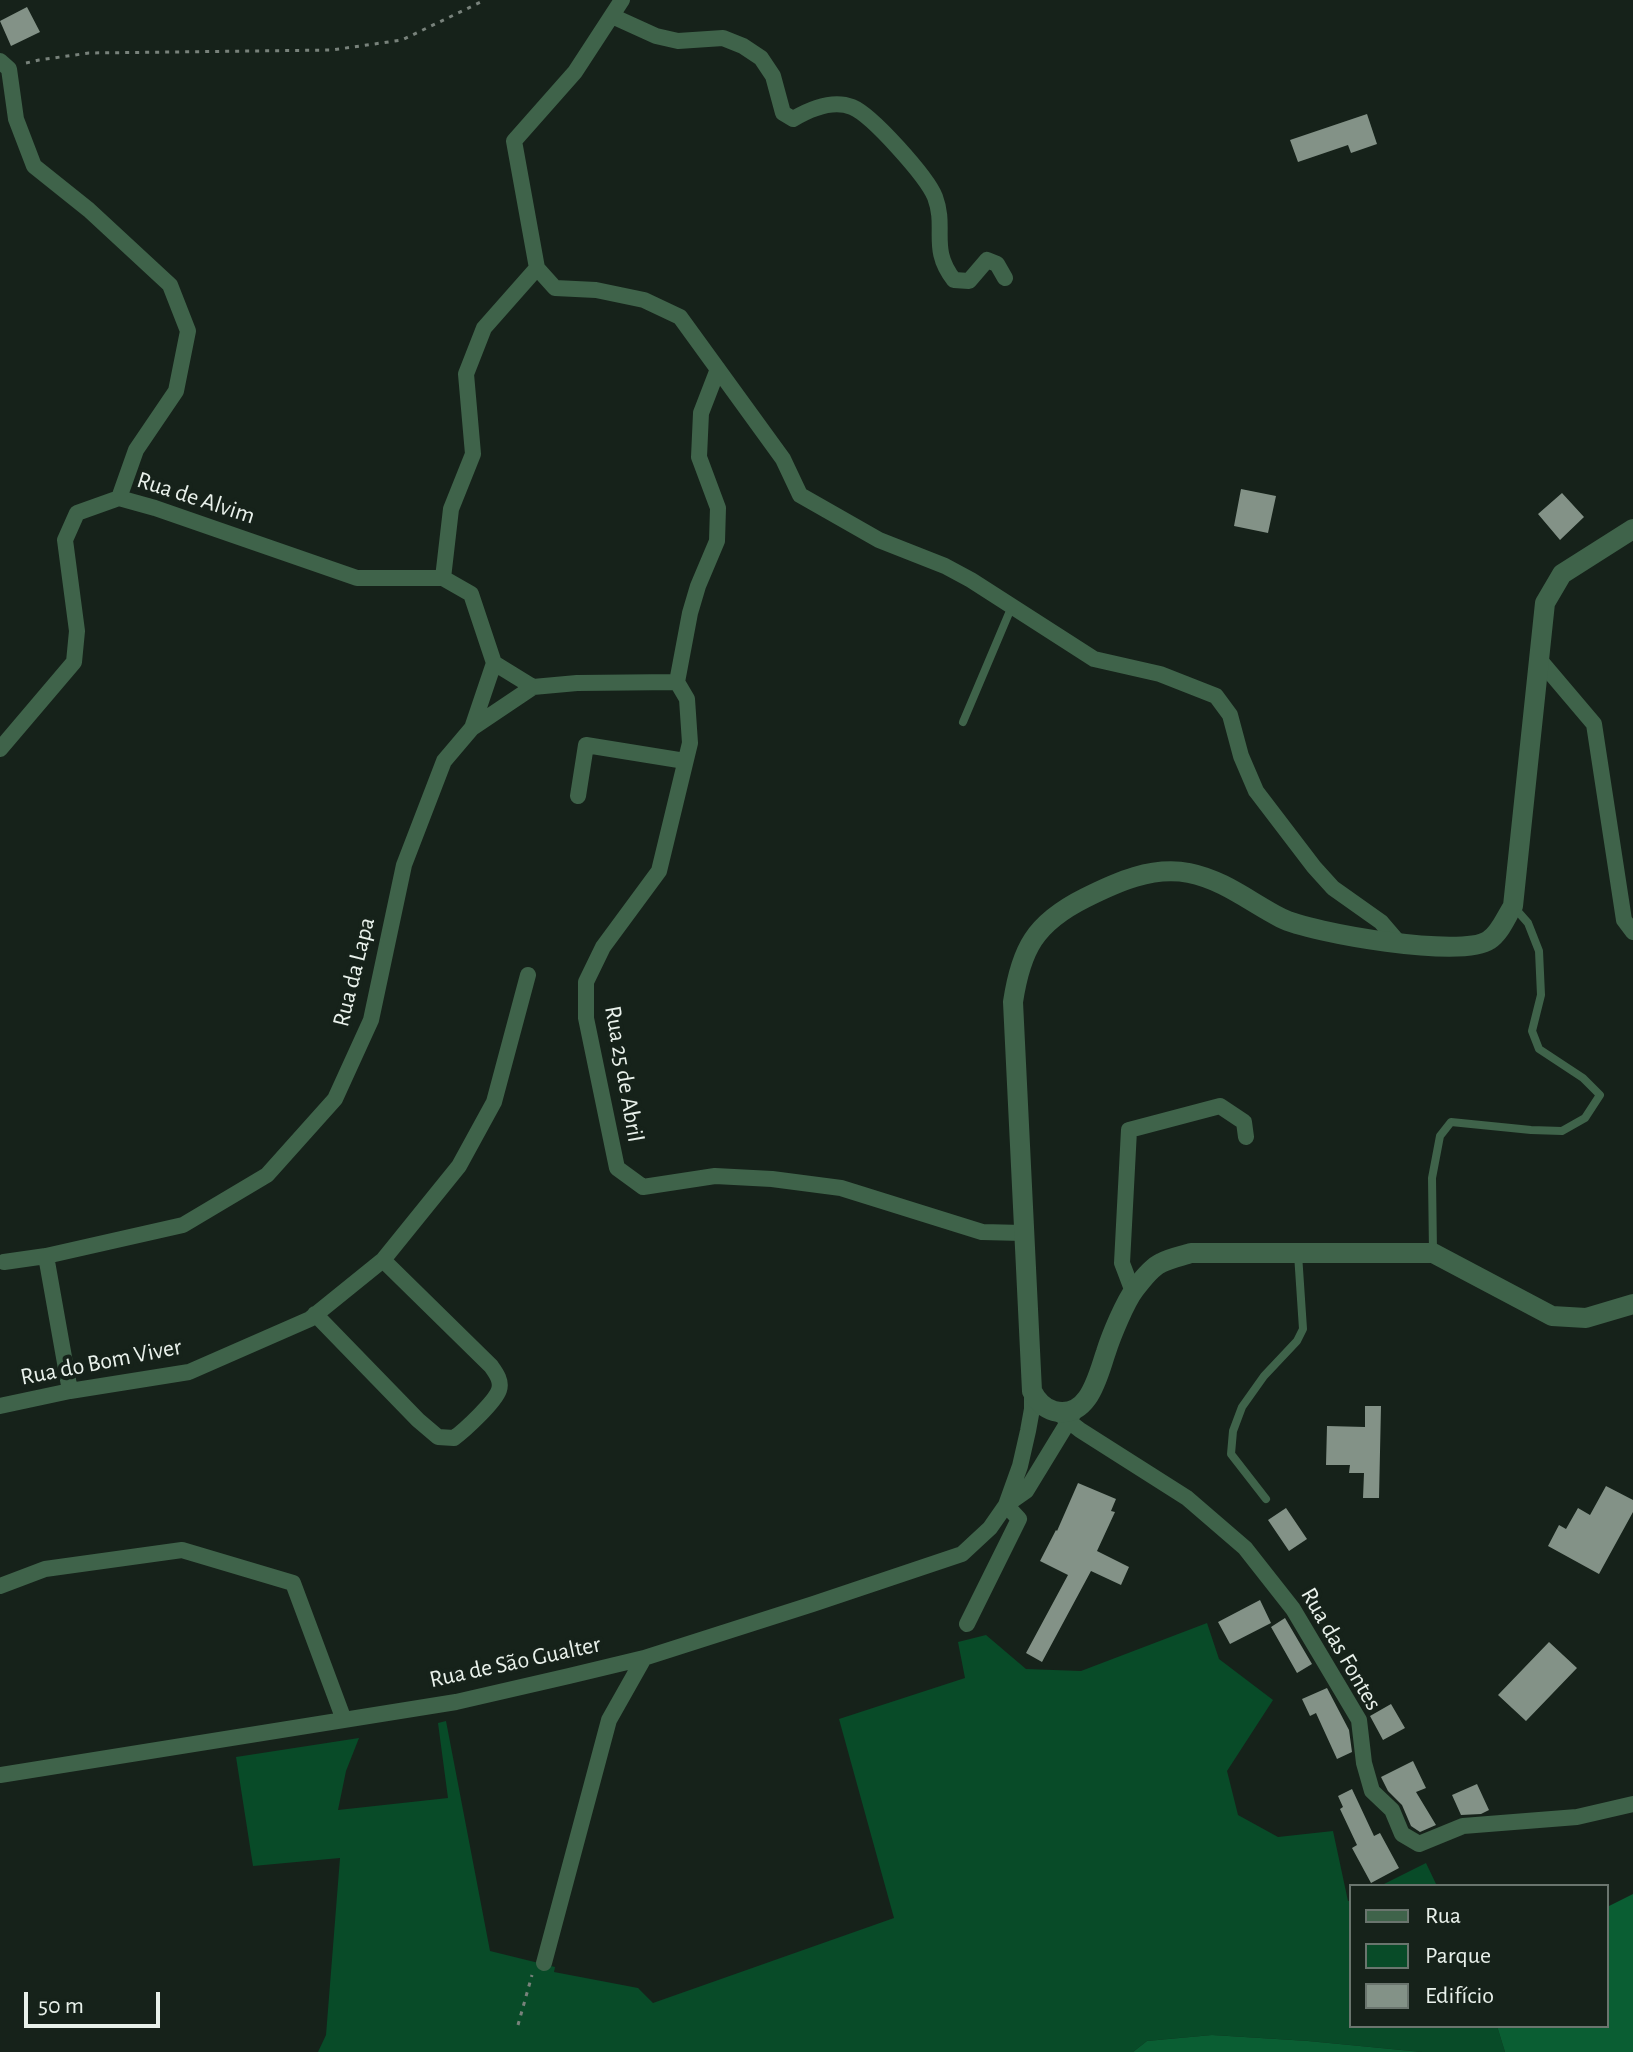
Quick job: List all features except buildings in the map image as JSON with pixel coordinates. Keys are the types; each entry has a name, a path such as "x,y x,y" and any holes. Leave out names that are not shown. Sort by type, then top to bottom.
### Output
{"street":[{"path":"622,0 575,72 514,141 537,268 555,288 596,290 644,300 680,317 783,459 800,495 879,540 945,566 971,580 1094,659 1160,674 1216,696 1230,715 1241,756 1256,791 1333,888 1381,922 1399,943"},
{"path":"612,16 656,36 678,41 723,38 743,46 761,58 773,76 783,113 793,119 831,104 852,107 874,122 924,179 935,198 940,255 954,280 969,281 987,260 997,264 1005,278"},
{"name":"Rua de Alvim","path":"4,65 16,119 34,166 89,210 170,285 188,331 176,391 136,450 119,498 357,578 443,578"},
{"path":"472,728 494,663 471,594 443,578 451,509 473,454 466,374 484,328 537,268"},
{"name":"Rua 25 de Abril","path":"718,369 701,413 699,457 718,508 717,541 690,613 677,682 687,699 690,743 659,871 603,947 586,982 586,1018 617,1168 643,1187 715,1176 772,1179 841,1188 982,1232 1023,1233"},
{"path":"0,749 74,662 77,631 65,540 77,513 119,498"},
{"path":"1633,529 1562,574 1545,603 1513,906 1488,941 1462,948 1399,943 1317,930 1282,919 1211,879 1186,872 1160,872 1133,877 1072,905 1045,925 1027,946 1017,976 1013,1002 1023,1233 1060,1414 1088,1398 1133,1292 1159,1263 1191,1253 1433,1253 1552,1316 1586,1318 1633,1304"},
{"path":"1538,658 1594,724 1624,920 1633,932"},
{"path":"494,663 533,687"},
{"path":"472,728 533,687 577,683 677,682"},
{"name":"Rua da Lapa","path":"4,1262 46,1256 183,1225 267,1175 335,1099 371,1020 404,865 444,761 472,728"},
{"path":"578,796 586,745 685,761"},
{"name":"Rua do Bom Viver","path":"0,1406 189,1372 310,1319 383,1260 459,1166 494,1102 528,975"},
{"path":"1133,1292 1122,1263 1129,1130 1220,1106 1244,1122 1246,1137"},
{"path":"46,1256 70,1391"},
{"path":"315,1314 438,1437 454,1438 465,1431 499,1391 500,1379 491,1366 383,1260"},
{"name":"Rua de São Gualter","path":"1006,1505 1026,1491 1059,1435 1060,1414"},
{"name":"Rua de São Gualter","path":"0,1775 456,1702 644,1658 962,1554 990,1528 1006,1505 1020,1466 1060,1414"},
{"name":"Rua das Fontes","path":"1060,1414 1187,1498 1245,1548 1293,1609 1359,1720 1364,1763 1372,1791 1392,1810 1402,1834 1419,1844 1463,1826 1577,1817 1633,1804"},
{"path":"967,1624 1019,1519 1006,1505"},
{"path":"0,1586 45,1569 182,1550 293,1583 344,1720"},
{"path":"544,1963 609,1720 644,1658"}],"lane":[{"path":"963,722 1012,606"},
{"path":"1433,1253 1432,1178 1440,1136 1451,1122 1562,1131 1585,1118 1600,1095 1583,1078 1539,1049 1532,1031 1541,995 1539,951 1528,923 1513,906"},
{"path":"1266,1499 1231,1454 1233,1431 1242,1407 1264,1376 1297,1341 1303,1329 1298,1253"}],"path":[{"path":"4,65 89,53 332,50 402,40 485,0"},
{"path":"518,2025 536,1961 544,1963"}],"green space":[{"path":"1207,1623 1219,1659 1273,1700 1227,1771 1238,1815 1278,1837 1333,1831 1349,1901 1349,2028 1498,2028 1505,2052 1422,2052 1212,2035 1147,2041 1133,2052 318,2052 326,2035 340,1858 253,1866 236,1757 359,1738 346,1771 338,1810 448,1798 438,1723 446,1721 490,1951 555,1967 554,1972 638,1988 653,2003 894,1918 839,1719 965,1678 958,1642 986,1635 1026,1669 1081,1671"},
{"path":"1426,1863 1436,1884 1384,1884"},
{"path":"1633,1894 1633,2052 1505,2052 1498,2028 1609,2028 1609,1906"},
{"path":"1212,2035 1422,2052 1133,2052 1147,2041"}]}
